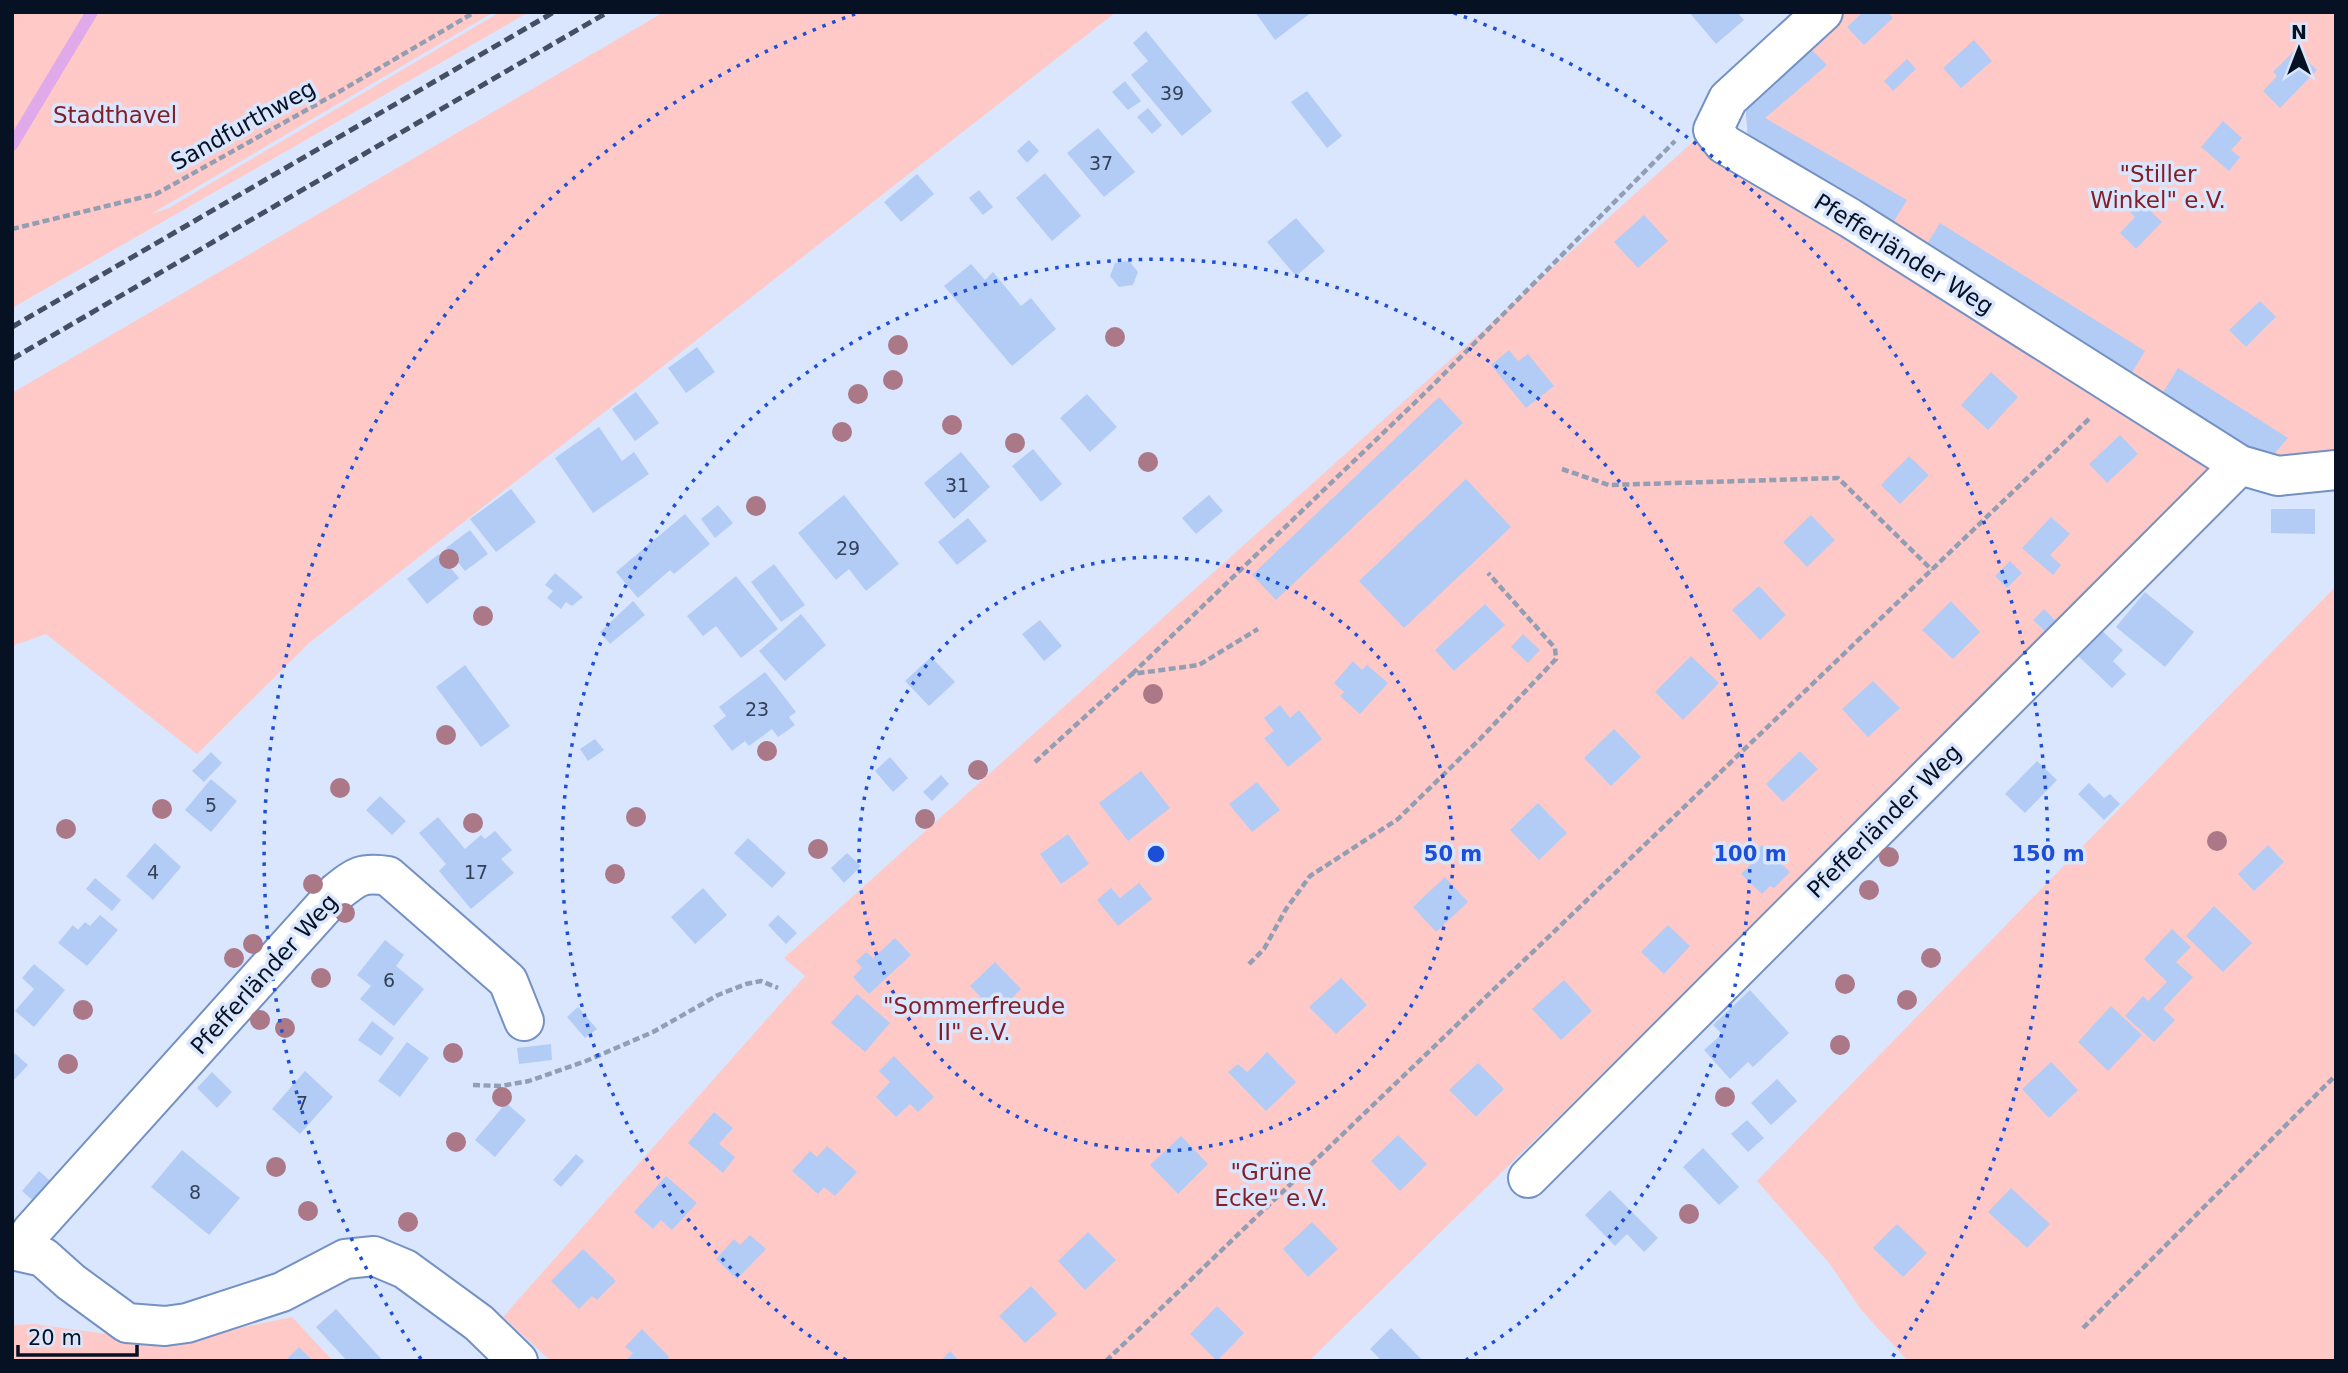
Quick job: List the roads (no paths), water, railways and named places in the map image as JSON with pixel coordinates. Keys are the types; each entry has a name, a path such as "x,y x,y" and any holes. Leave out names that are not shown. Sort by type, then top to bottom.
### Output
{"street":[{"name":"Pfefferländer Weg","path":"1823,12 1727,99 1697,132 1724,144 1850,218 2240,465 2278,475 2336,470"},
{"name":"Pfefferländer Weg","path":"1528,1178 2240,465"},
{"name":"Pfefferländer Weg","path":"518,1361 479,1324 405,1269 374,1256 345,1259 282,1292 228,1312 187,1324 148,1325 127,1323 71,1282 43,1257 20,1251 31,1232 337,892 357,876 388,876 508,981 524,1021"}],"waterway":[{"path":"12,145 92,12"}],"railway":[{"path":"12,327 554,12"},
{"path":"12,359 608,12"}],"park label":[{"name":"Stadthavel","path":"115,115"},
{"name":"\"Stiller Winkel\" e.V.","path":"2158,187"},
{"name":"\"Sommerfreude II\" e.V.","path":"974,1019"},
{"name":"\"Grüne Ecke\" e.V.","path":"1271,1185"}]}
